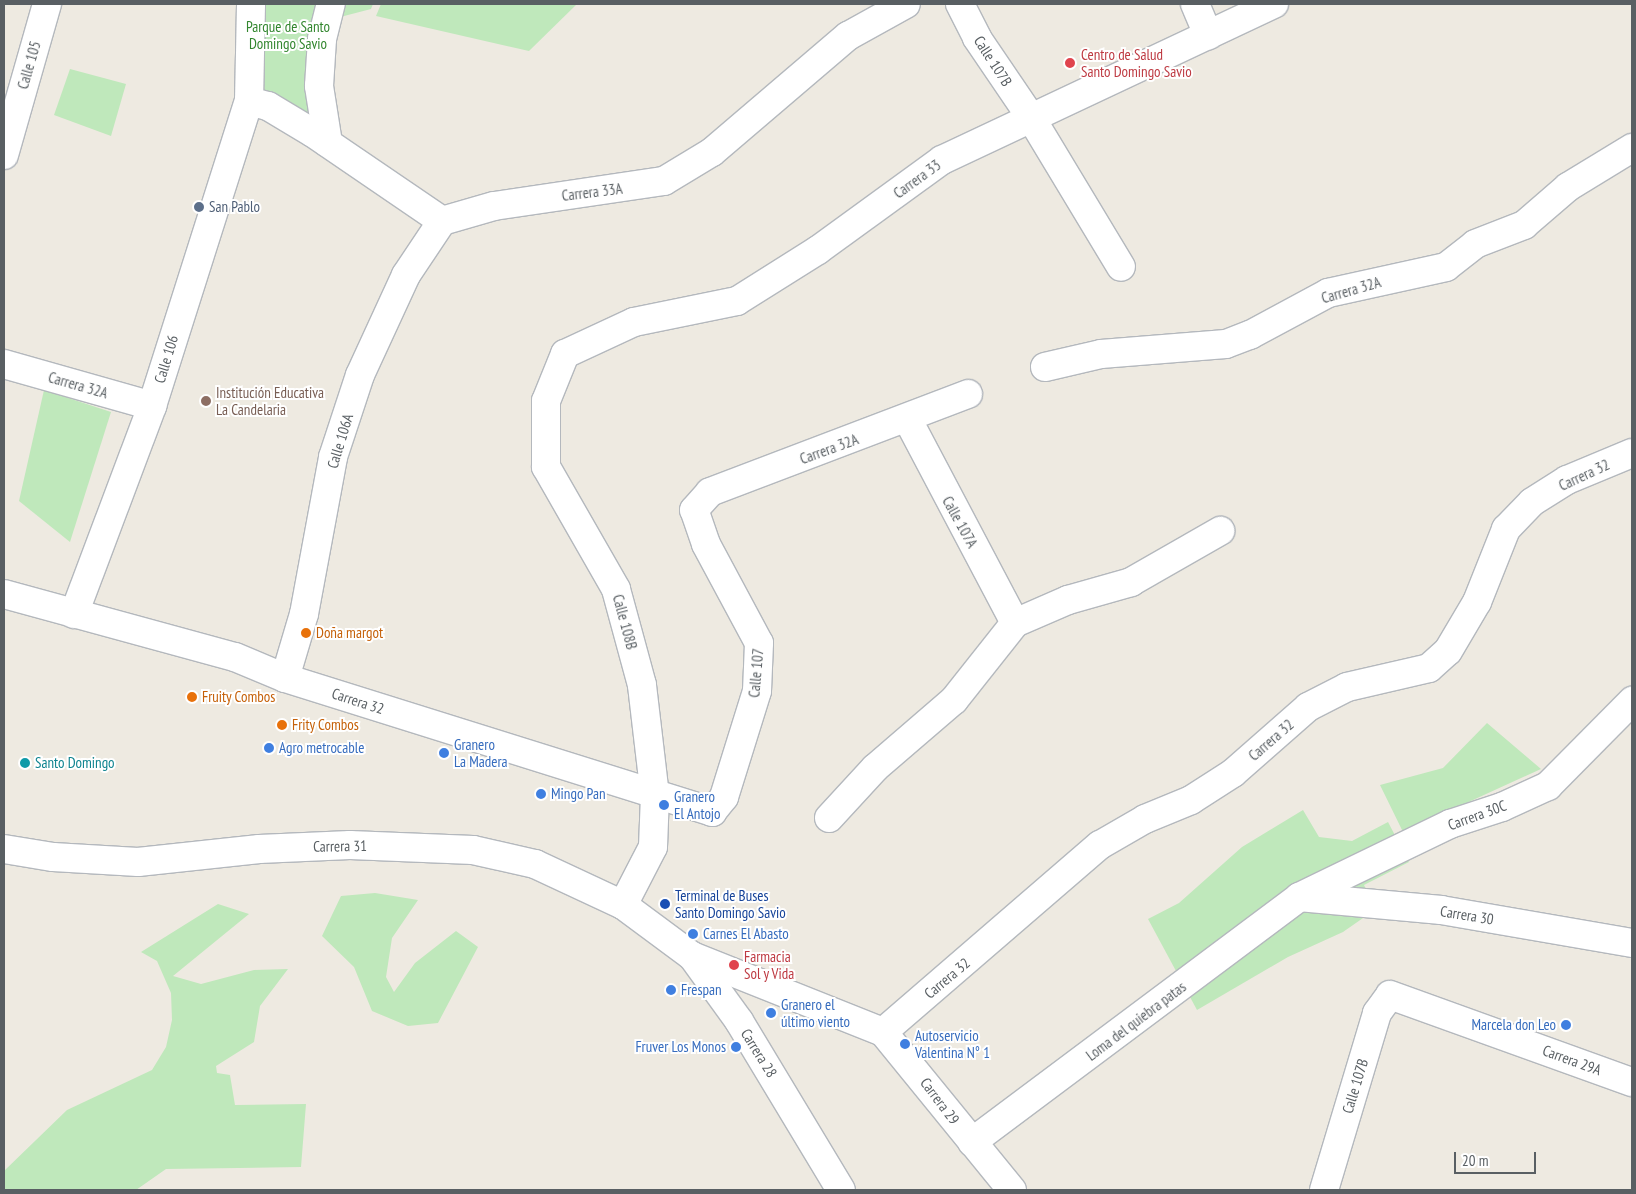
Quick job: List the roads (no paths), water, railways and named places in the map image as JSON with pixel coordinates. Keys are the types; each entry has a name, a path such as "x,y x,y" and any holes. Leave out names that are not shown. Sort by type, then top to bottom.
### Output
{"street":[{"name":"Calle 105","path":"4,155 47,4"},
{"name":"Calle 106","path":"74,614 152,406 253,102 252,4"},
{"path":"328,143 319,86 322,39 331,4"},
{"name":"Carrera 33A","path":"442,221 494,206 664,181 712,152 848,36 906,4"},
{"name":"Calle 107B","path":"960,4 977,38 1030,116 1122,267"},
{"path":"1195,4 1208,35"},
{"name":"Carrera 33","path":"565,354 634,322 737,301 818,250 942,160 1030,116 1274,4"},
{"path":"253,102 328,143 442,221"},
{"name":"Carrera 32A","path":"1045,368 1102,354 1226,344 1250,335 1328,294 1446,267 1475,244 1524,225 1568,187 1632,148"},
{"name":"Calle 106A","path":"285,678 304,614 333,457 360,375 406,274 442,221"},
{"name":"Calle 108B","path":"565,354 546,402 546,467 616,589 642,685 655,796 653,847 623,905"},
{"name":"Carrera 32A","path":"4,364 152,406"},
{"name":"Carrera 32A","path":"694,510 710,492 908,420 968,394"},
{"name":"Calle 107A","path":"908,420 1015,623"},
{"name":"Carrera 32","path":"883,1032 1100,845 1145,819 1191,800 1233,773 1308,707 1347,687 1429,668 1448,651 1478,602 1506,528 1532,502 1568,480 1632,453"},
{"name":"Calle 107","path":"694,510 706,544 760,643 757,691 724,797 712,812"},
{"path":"829,818 875,768 954,700 1015,623 1068,600 1131,582 1220,531"},
{"name":"Carrera 32","path":"4,594 236,657 285,678 655,796 712,812"},
{"name":"Carrera 30C","path":"1299,897 1450,824 1502,807 1548,786 1632,702"},
{"name":"Carrera 31","path":"4,848 53,857 138,862 258,849 350,845 473,850 535,864 623,905 658,931"},
{"name":"Carrera 30","path":"1299,897 1442,910 1632,943"},
{"name":"Loma del quiebra patas","path":"972,1142 1299,897"},
{"name":"Carrera 28","path":"658,931 692,956 739,1021 841,1190"},
{"name":"Carrera 29","path":"692,956 883,1032 1012,1190"},
{"name":"Calle 107B","path":"1324,1190 1377,1013 1390,995 1400,996"},
{"name":"Carrera 29A","path":"1400,996 1632,1082"}],"place":[{"name":"Centro de Salud Santo Domingo Savio","path":"1070,63"},
{"name":"San Pablo","path":"199,207"},
{"name":"Institución Educativa La Candelaria","path":"206,401"},
{"name":"Doña margot","path":"306,633"},
{"name":"Fruity Combos","path":"192,697"},
{"name":"Frity Combos","path":"282,725"},
{"name":"Agro metrocable","path":"269,748"},
{"name":"Granero La Madera","path":"444,753"},
{"name":"Santo Domingo","path":"25,763"},
{"name":"Mingo Pan","path":"541,794"},
{"name":"Granero El Antojo","path":"664,805"},
{"name":"Terminal de Buses Santo Domingo Savio","path":"665,904"},
{"name":"Carnes El Abasto","path":"693,934"},
{"name":"Farmacia Sol y Vida","path":"734,965"},
{"name":"Frespan","path":"671,990"},
{"name":"Granero el último viento","path":"771,1013"},
{"name":"Marcela don Leo","path":"1566,1025"},
{"name":"Autoservicio Valentina N° 1","path":"905,1044"},
{"name":"Fruver Los Monos","path":"736,1047"}],"park label":[{"name":"Parque de Santo Domingo Savio","path":"288,34"}]}
